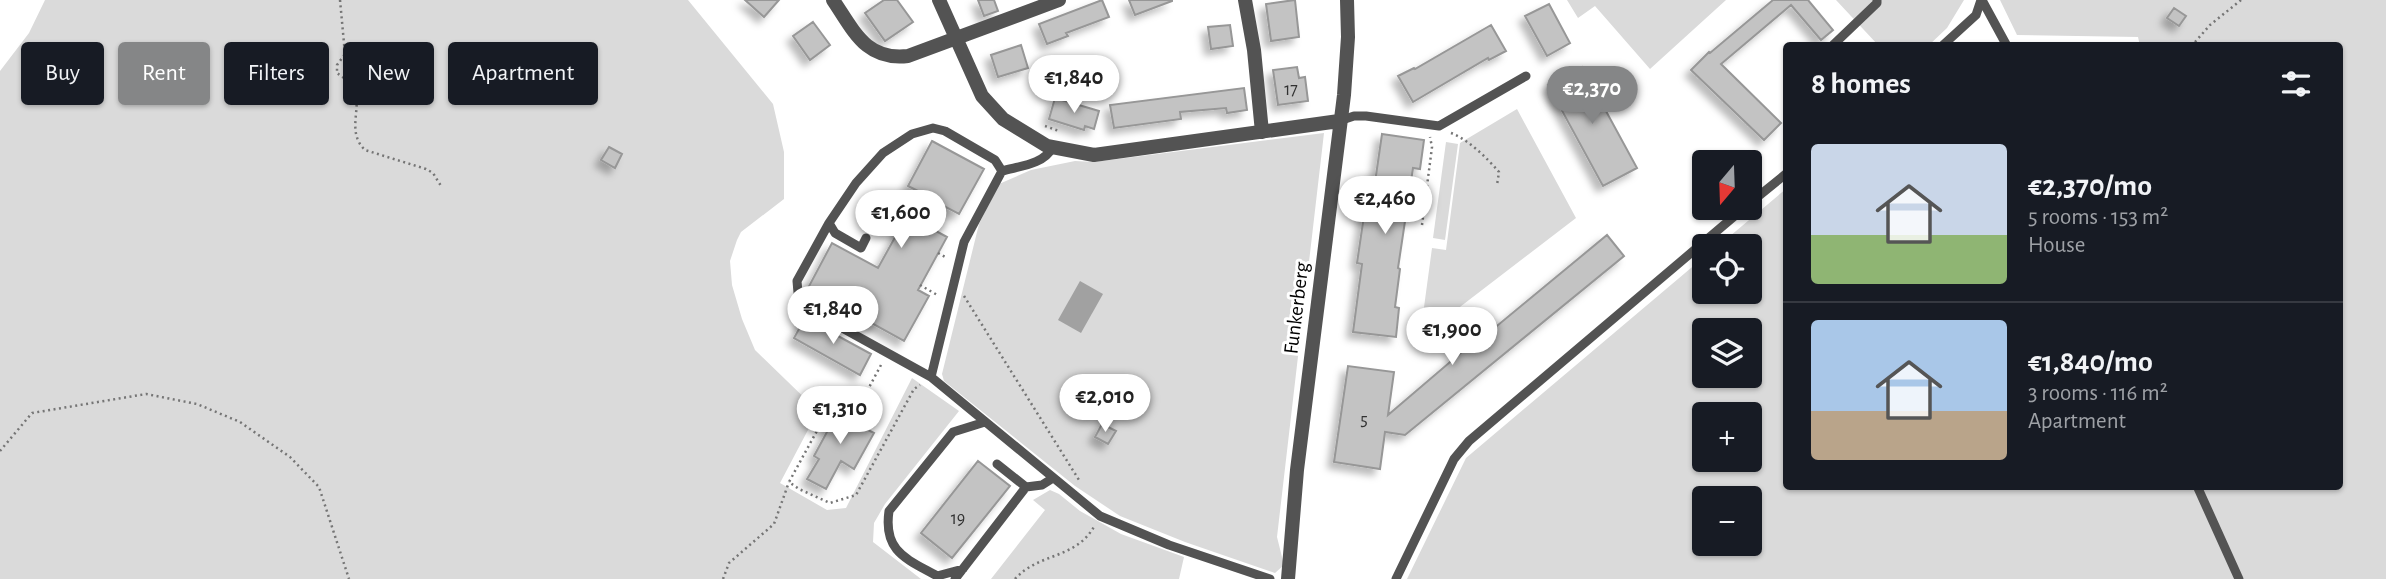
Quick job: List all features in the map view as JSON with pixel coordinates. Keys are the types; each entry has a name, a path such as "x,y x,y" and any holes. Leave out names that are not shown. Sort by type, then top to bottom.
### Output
{"street":[{"path":"833,0 870,50 898,57 908,56 1059,0"},
{"path":"939,0 982,96 1003,119 1030,137 1053,147 1094,155 1339,121"},
{"path":"1245,0 1254,50 1262,132"},
{"name":"Funkerberg","path":"1289,579 1297,470 1348,37 1347,0"}],"lane":[{"path":"1836,42 1877,0"},
{"path":"1981,0 2005,42"},
{"path":"1946,42 1976,15 1981,0"},
{"path":"1339,121 1354,116 1366,116 1439,126 1526,76"},
{"path":"1002,171 995,160 945,131 933,128 912,134 883,153 856,183 829,223 797,281 799,304 931,377 1100,516 1169,545 1270,579"},
{"path":"931,377 964,242 1002,171 1039,161 1048,156 1053,147"},
{"path":"1762,193 1783,176"},
{"path":"1396,579 1454,459 1469,441 1730,220"},
{"path":"829,223 835,233 861,248 866,238"},
{"path":"963,569 937,576 898,554 888,534 887,523 889,512 953,432 985,422"},
{"path":"997,464 1026,487"},
{"path":"955,579 1026,487 1042,485 1053,478"},
{"path":"2199,490 2239,579"}],"path":[{"path":"340,0 345,54 337,65 337,73 352,85 356,101 355,134 358,143 365,150 426,169 433,173 441,186"},
{"path":"2195,42 2210,25 2241,0"},
{"path":"1040,123 1061,132"},
{"path":"1422,225 1432,147 1432,141 1425,131"},
{"path":"1445,131 1458,136 1490,162 1499,173 1497,185"},
{"path":"955,281 1082,485"},
{"path":"920,285 950,302"},
{"path":"723,579 729,563 774,524 789,482 830,407 865,395 887,353"},
{"path":"789,482 830,503 856,495 914,389 931,377"},
{"path":"0,451 32,412 146,394 197,404 240,422 290,457 319,487 349,579"},
{"path":"1015,579 1022,571 1038,562 1063,553 1087,539 1100,516"}],"shaded area":[{"path":"45,0 688,0 773,104 784,152 784,199 741,232 730,261 732,285 755,350 818,411 780,483 827,510 846,508 912,378 959,411 885,504 874,523 873,542 921,579 0,579 0,71 21,43 21,105 104,105 104,42 22,42"},
{"path":"1567,0 1726,0 1650,69 1595,6 1578,18"},
{"path":"1836,0 1964,0 1947,28 1932,42 1875,42"},
{"path":"2000,0 2386,0 2386,579 1407,579 1466,458 1692,267 1692,304 1762,304 1762,234 1732,234 1749,220 1762,220 1762,209 1783,191 1783,490 2343,490 2343,42 2139,42 2138,37 2017,35"},
{"path":"1517,109 1576,218 1439,323 1422,322 1432,248 1446,250 1460,143"},
{"path":"1324,133 1277,537 1284,565 1275,573 1120,516 1075,486 944,381 942,374 979,224 999,184 1031,170 1075,161 1094,162"},
{"path":"1446,142 1458,144 1445,240 1433,238"},
{"path":"1080,281 1103,294 1081,333 1058,320"},
{"path":"1050,490 1121,534 1184,557 1179,579 991,579 1045,510 1033,500"}],"building":[{"path":"745,0 779,0 764,17"},
{"path":"884,0 897,0 913,22 885,41 865,13"},
{"path":"978,0 994,0 998,11 984,16"},
{"path":"1102,0 1109,17 1066,33 1068,36 1047,44 1039,24"},
{"path":"1129,0 1172,0 1172,1 1135,15"},
{"path":"1295,0 1299,37 1271,41 1266,4"},
{"path":"1773,0 1808,0 1833,30 1821,40 1791,5 1721,64 1781,123 1764,140 1691,70"},
{"path":"1549,4 1570,43 1547,56 1525,16"},
{"path":"2174,8 2186,16 2179,26 2167,18"},
{"path":"813,22 830,45 810,60 793,36"},
{"path":"1230,25 1233,46 1211,49 1208,27"},
{"path":"1491,25 1506,51 1489,60 1488,58 1413,102 1398,76"},
{"path":"1021,45 1028,68 998,77 991,55"},
{"path":"1297,67 1299,78 1305,77 1308,101 1278,105 1273,70"},
{"path":"1582,67 1637,168 1603,186 1548,85"},
{"path":"1244,88 1247,110 1227,113 1226,108 1180,112 1181,119 1114,128 1110,105"},
{"path":"1055,98 1099,111 1094,129 1085,126 1084,130 1049,119"},
{"path":"1382,134 1424,140 1420,169 1413,168 1398,268 1395,307 1399,308 1396,337 1353,332 1362,264 1357,263 1366,202 1372,203"},
{"path":"932,141 984,169 959,214 946,207 934,230 947,237 918,290 929,296 904,341 808,288 832,243 878,268 920,192 908,186"},
{"path":"609,147 622,154 615,168 601,160"},
{"path":"1607,235 1624,256 1405,435 1385,432 1380,469 1334,462 1348,366 1394,372 1388,415 1484,333 1486,335"},
{"path":"805,318 871,354 860,375 794,338"},
{"path":"841,406 866,419 862,427 874,433 854,469 841,461 826,489 807,479 819,459 814,456"},
{"path":"1102,424 1116,431 1108,444 1095,437"},
{"path":"978,461 1010,486 952,558 921,533"}]}
